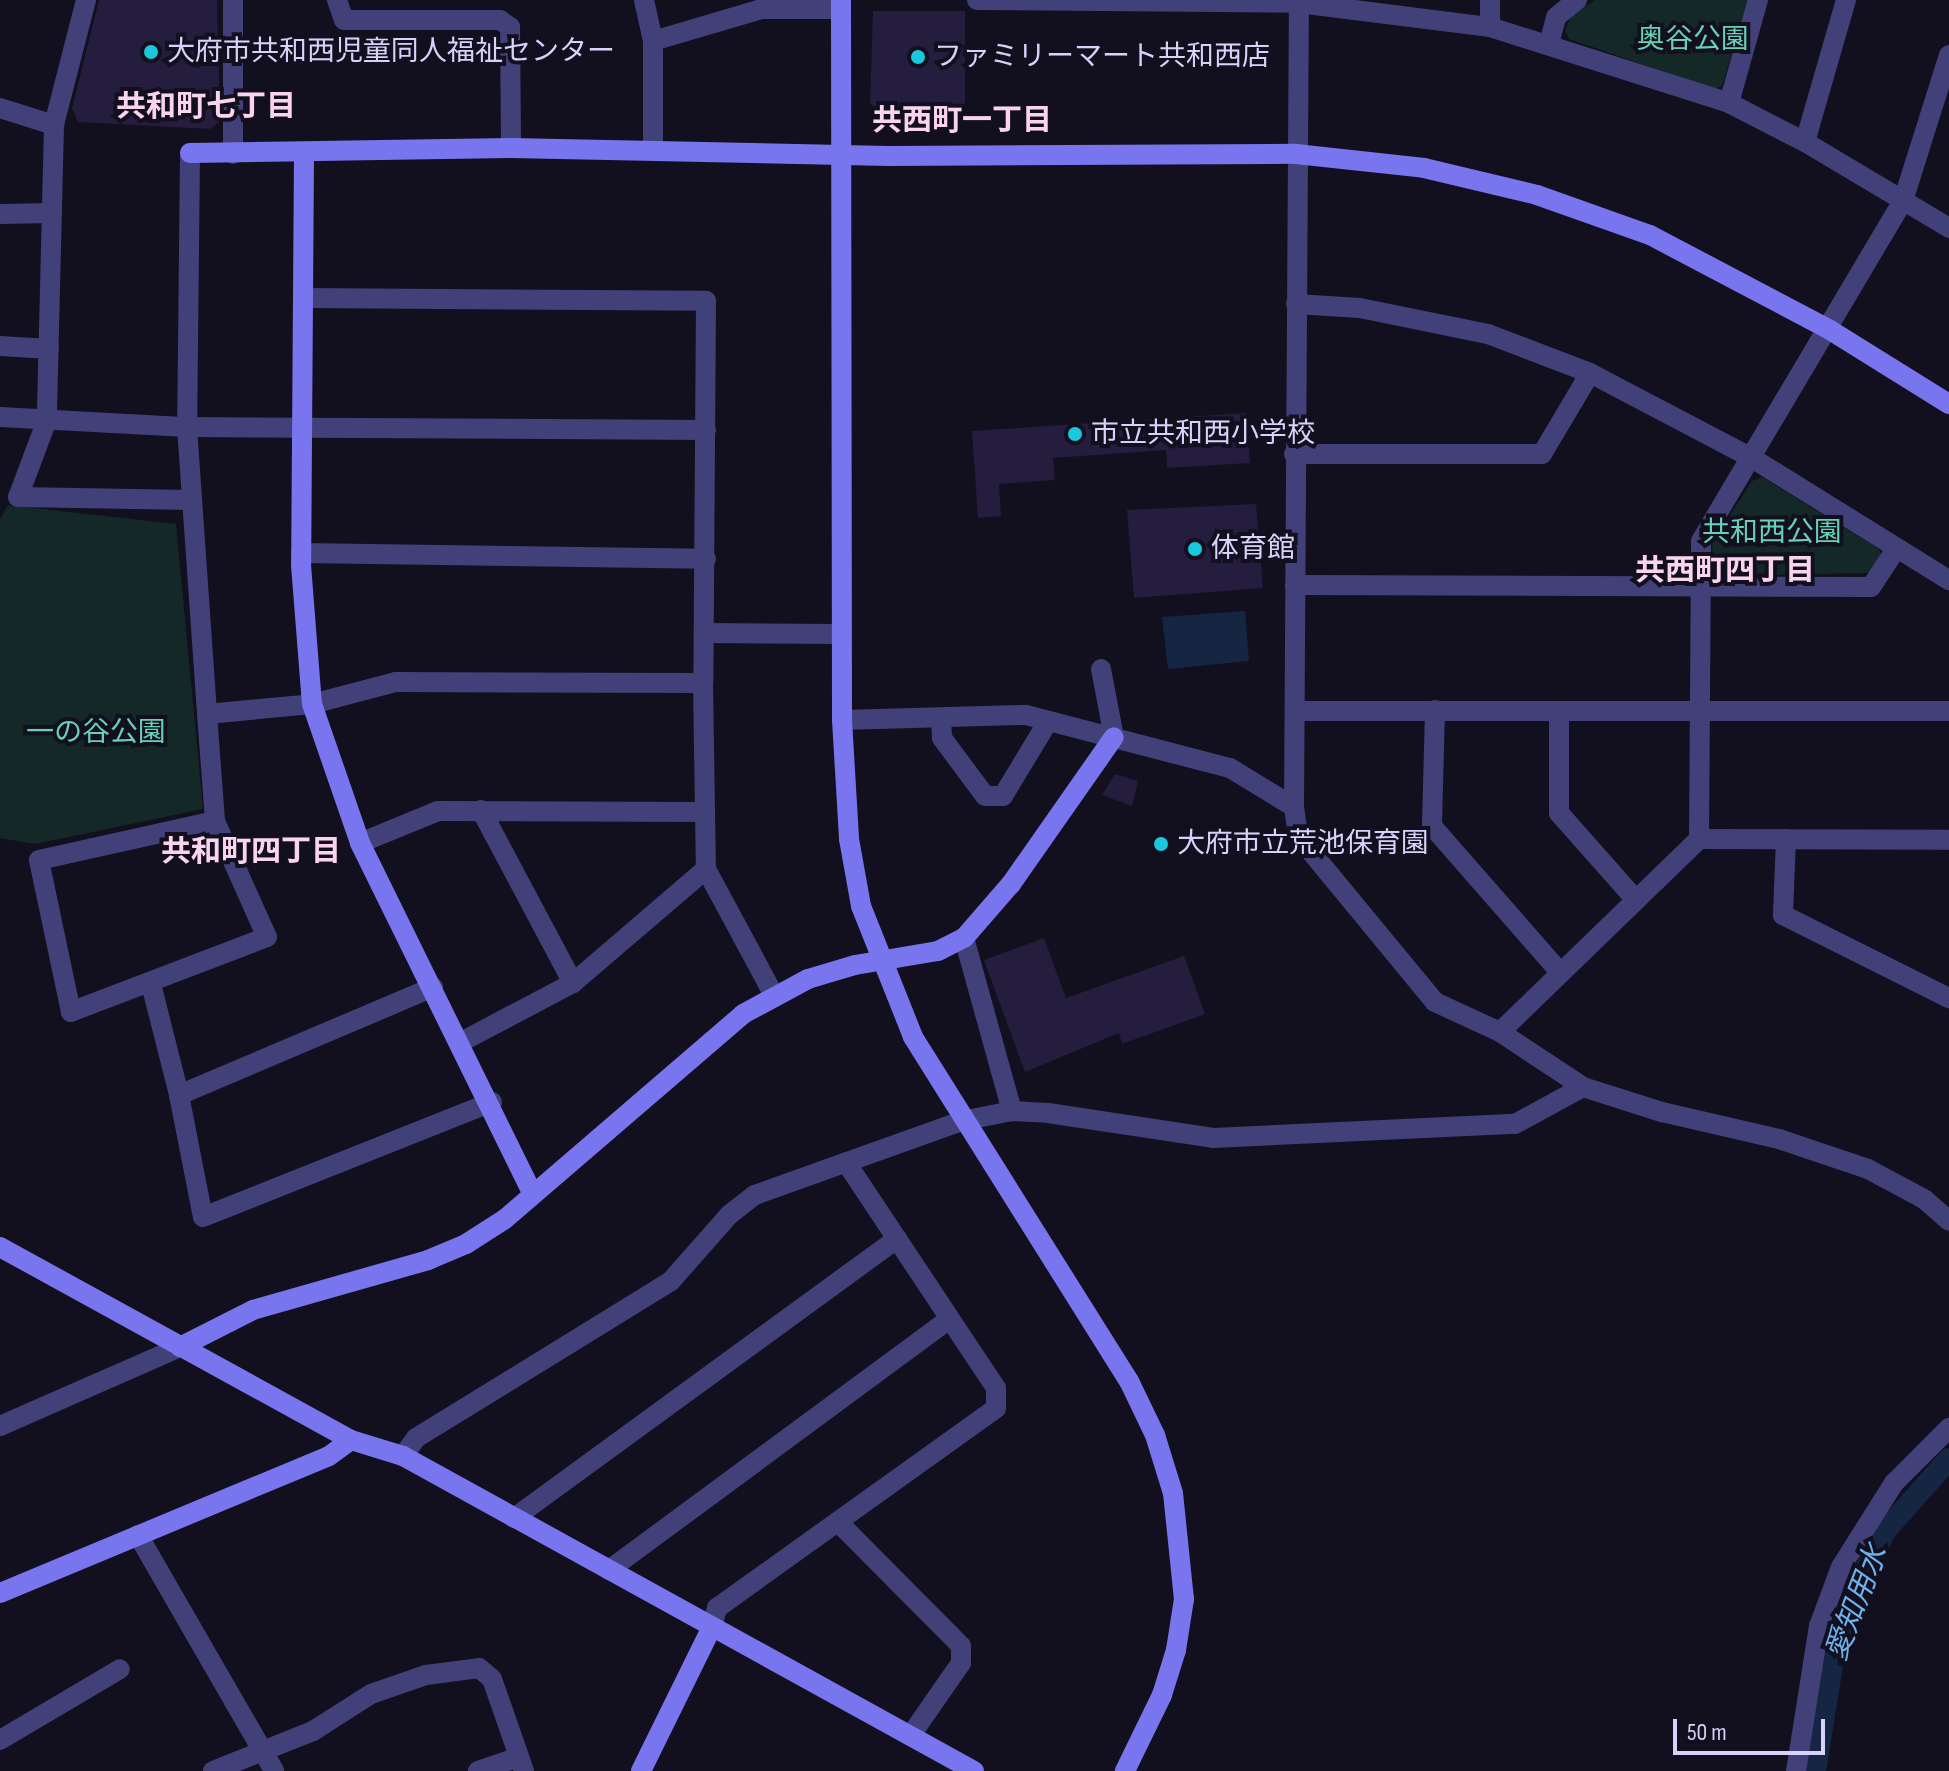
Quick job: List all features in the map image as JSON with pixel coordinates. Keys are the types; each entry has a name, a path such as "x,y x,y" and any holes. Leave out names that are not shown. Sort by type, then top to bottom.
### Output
{"street":[{"path":"86,0 54,125 47,420 18,497 192,500"},
{"path":"233,0 233,154"},
{"path":"337,0 344,20 500,20 510,27 511,148"},
{"path":"644,0 653,41 653,148"},
{"path":"977,0 1299,1 1490,27 1729,103 1805,142 1949,228"},
{"path":"1490,0 1490,27"},
{"path":"1729,103 1758,0"},
{"path":"1805,142 1846,0"},
{"path":"1299,1 1294,454 1294,807 1298,836 1435,1002 1500,1032 1583,1087 1662,1112 1779,1139 1868,1169 1924,1199 1949,1221"},
{"path":"1549,44 1556,17 1571,2"},
{"path":"653,41 761,5 841,5 841,634 849,839 861,906 880,963 913,1037 962,1121 1129,1381 1155,1435 1173,1493 1184,1599 1176,1650 1162,1695 1125,1771"},
{"path":"1699,839 1697,711 1701,541 1830,330 1903,201 1949,55"},
{"path":"0,108 54,125"},
{"path":"215,821 39,860 71,1012 151,984 267,937 215,821 187,427 190,153 653,148 841,154 1296,154 1424,168 1537,195 1650,235 1830,330 1949,404"},
{"path":"304,154 301,553 312,704 360,843 492,1102 533,1194"},
{"path":"0,214 52,213"},
{"path":"303,298 706,301 703,683 706,869 775,997"},
{"path":"1296,304 1360,308 1488,334 1590,373 1752,458 1949,580"},
{"path":"0,346 49,349"},
{"path":"1294,454 1542,454 1590,373"},
{"path":"0,417 187,427 706,430"},
{"path":"1295,585 1871,587 1896,549"},
{"path":"301,553 706,559"},
{"path":"705,633 841,634"},
{"path":"0,1426 180,1347 253,1310 428,1260 466,1244 533,1194 743,1014 808,979 938,951 964,938 1011,884 1114,737 1101,669"},
{"path":"207,714 312,704 396,682 703,683"},
{"path":"1435,710 1432,826 1559,971"},
{"path":"1296,711 1949,711"},
{"path":"1559,712 1559,813 1636,900"},
{"path":"842,720 1026,715 1047,723 1114,737 1230,768 1294,807"},
{"path":"941,718 942,738 985,796 1003,796 1047,723"},
{"path":"481,810 573,983"},
{"path":"360,843 438,811 704,812"},
{"path":"1500,1032 1559,971 1699,839 1949,840"},
{"path":"1786,839 1783,915 1949,998"},
{"path":"461,1042 573,983 706,869"},
{"path":"964,938 1012,1111"},
{"path":"151,984 179,1095 203,1217 492,1102"},
{"path":"179,1095 433,987"},
{"path":"403,1456 416,1438 670,1282 729,1215 755,1195 962,1121 1012,1111 1229,1138 1515,1124 1583,1087"},
{"path":"641,1771 712,1627 717,1608 996,1408 996,1388 947,1321 846,1162"},
{"path":"514,1518 897,1239"},
{"path":"0,1247 351,1440 403,1456 974,1771"},
{"path":"609,1570 947,1321"},
{"path":"1796,1771 1819,1626 1841,1567 1894,1483 1949,1428"},
{"path":"0,1593 329,1456 351,1440"},
{"path":"839,1523 961,1646 961,1663 911,1735"},
{"path":"138,1535 274,1771"},
{"path":"213,1771 313,1731 371,1694 426,1675 479,1668 492,1679 522,1764 478,1771"},
{"path":"0,1740 120,1669"}],"green space":[{"name":"奥谷公園","path":"1595,0 1748,0 1722,86 1714,89 1569,39 1565,30 1571,16"},
{"name":"共和西公園","path":"1762,477 1879,549 1882,558 1872,573 1714,576 1712,543 1752,481"},
{"name":"一の谷公園","path":"8,505 176,524 203,809 35,844 0,838 0,519"}],"water":[{"path":"1245,611 1249,661 1168,669 1162,617"}],"building":[{"name":"大府市共和西児童同人福祉センター","path":"99,0 217,0 220,121 210,129 78,122 72,108"},
{"name":"ファミリーマート共和西店","path":"873,11 965,11 965,120 889,120 870,103"},
{"path":"1246,413 1250,463 1167,468 1166,450 1053,458 1055,480 999,484 1001,516 978,518 972,431"},
{"name":"体育館","path":"1256,504 1263,588 1134,598 1127,510"},
{"path":"1115,774 1138,781 1132,806 1102,795"},
{"path":"1044,938 1066,998 1184,956 1205,1014 1122,1044 1119,1033 1025,1072 984,960"}],"waterway":[{"name":"愛知用水","path":"1815,1771 1833,1659 1856,1589 1885,1531 1949,1459"}],"place":[{"name":"大府市共和西児童同人福祉センター","path":"151,52"},
{"name":"ファミリーマート共和西店","path":"918,57"},
{"name":"市立共和西小学校","path":"1075,434"},
{"name":"体育館","path":"1195,549"},
{"name":"大府市立荒池保育園","path":"1161,844"}],"district":[{"name":"共和町七丁目","path":"206,107"},
{"name":"共西町一丁目","path":"962,121"},
{"name":"共西町四丁目","path":"1725,571"},
{"name":"共和町四丁目","path":"251,852"}]}
